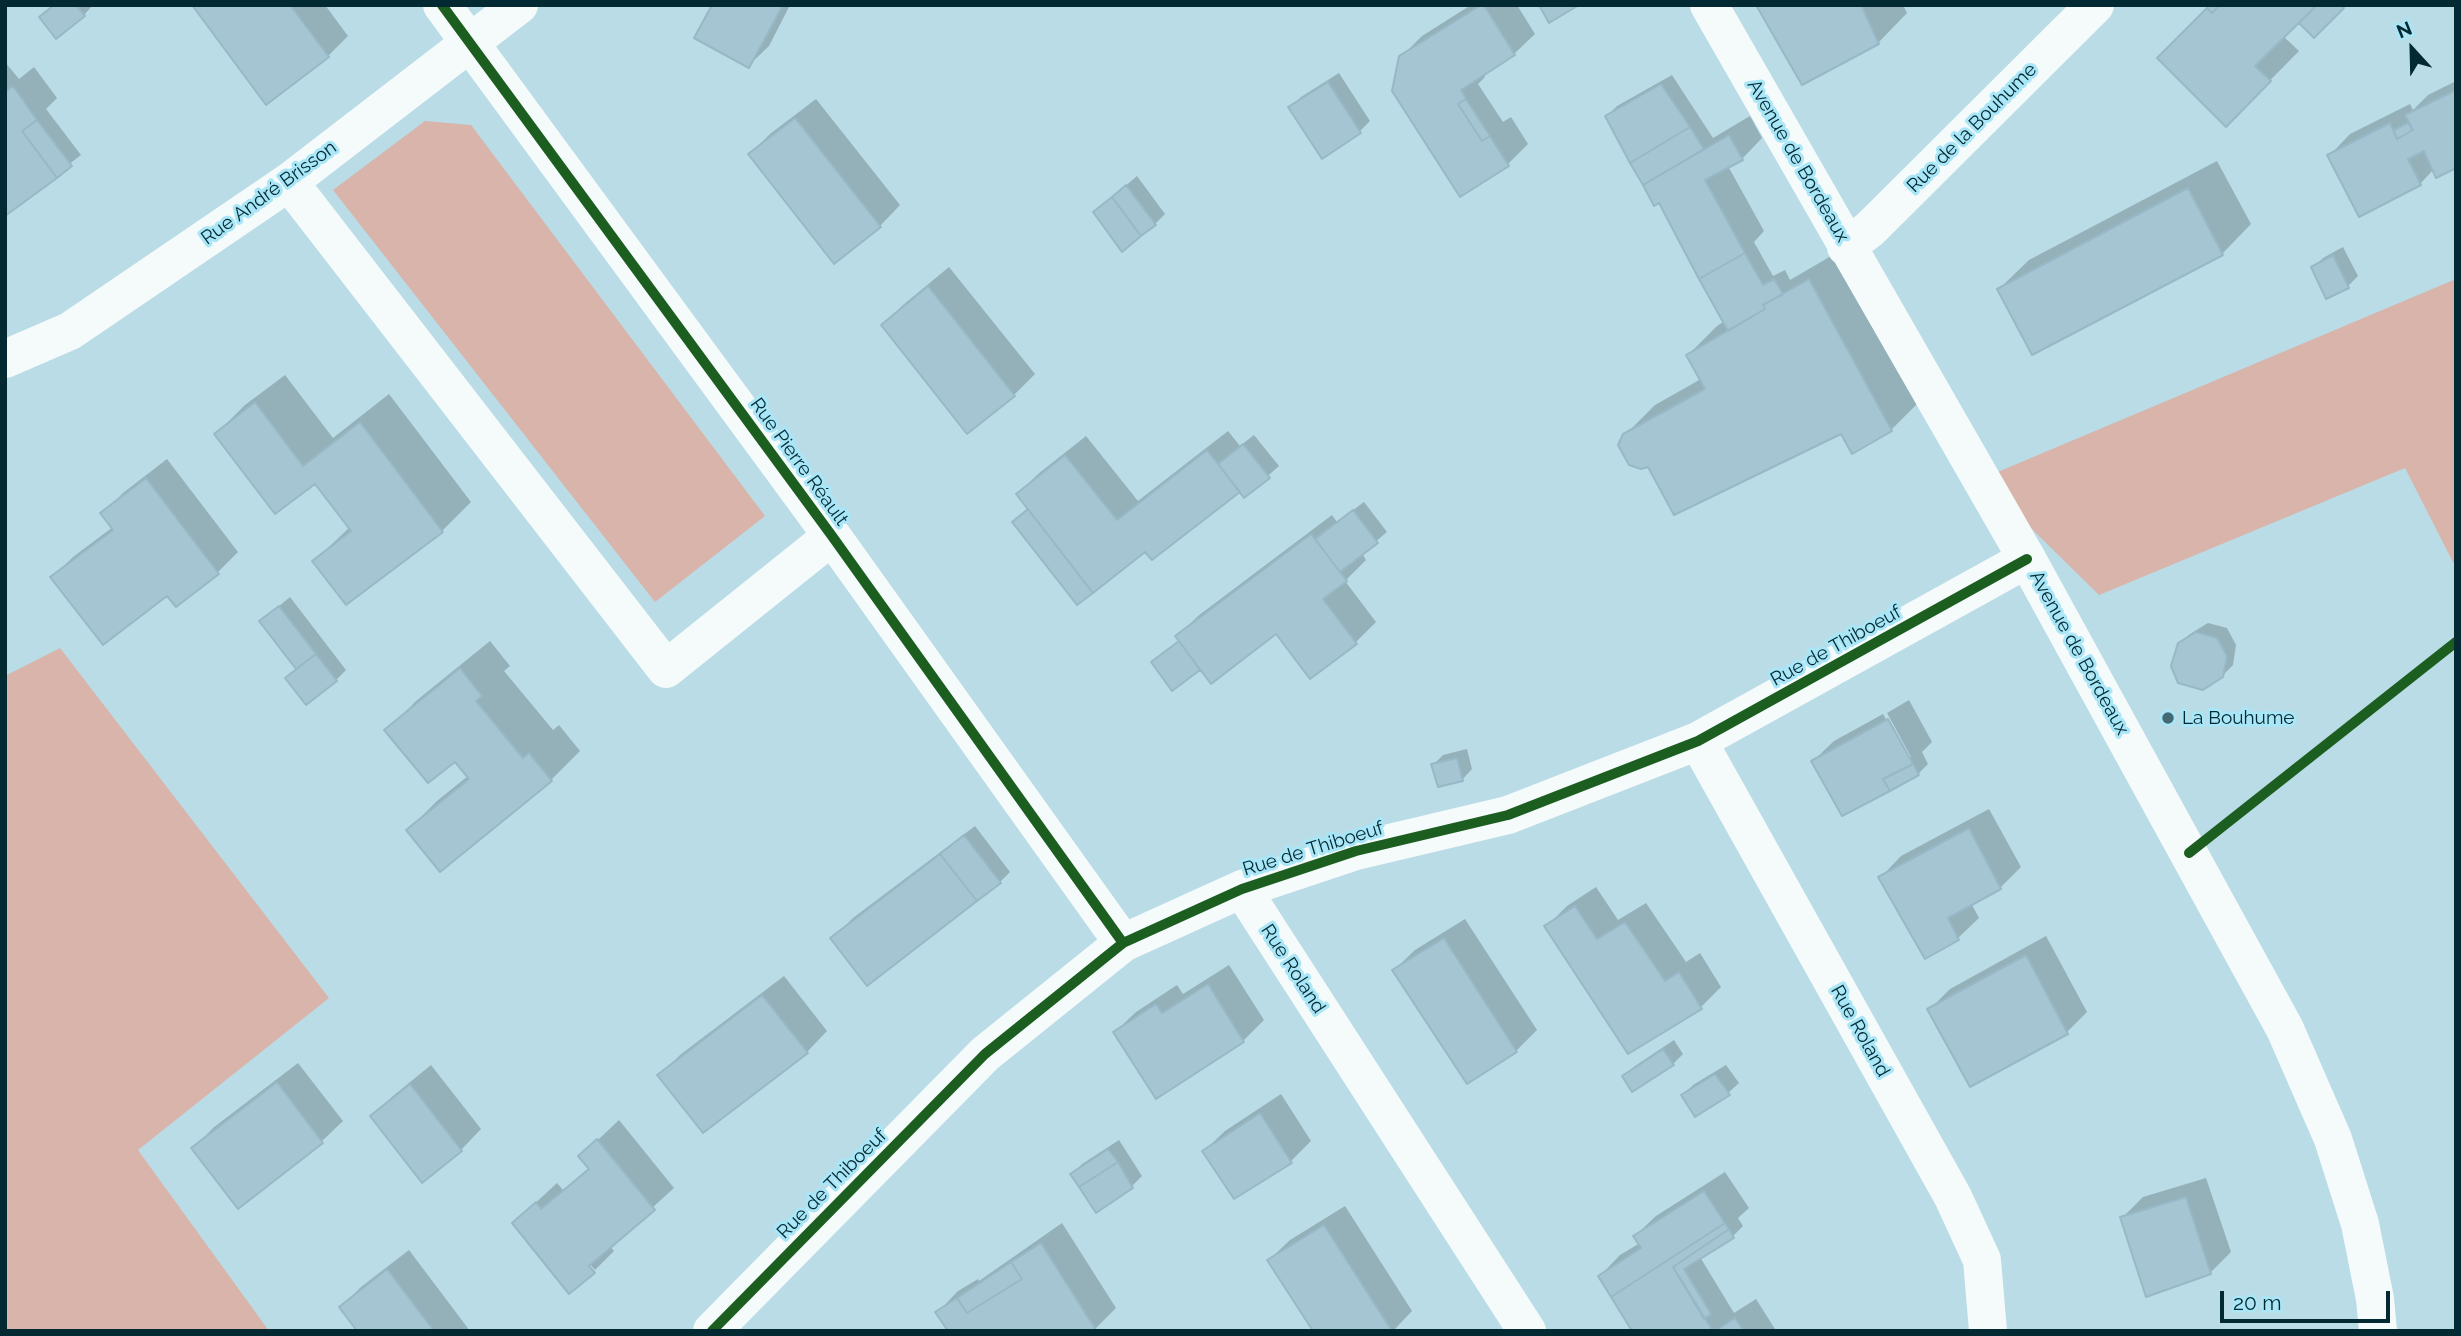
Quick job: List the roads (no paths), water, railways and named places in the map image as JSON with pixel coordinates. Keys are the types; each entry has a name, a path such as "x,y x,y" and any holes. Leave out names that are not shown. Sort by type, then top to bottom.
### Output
{"street":[{"name":"Rue Pierre Réault","path":"442,5 832,536 1123,943"},
{"name":"Rue André Brisson","path":"5,359 70,331 289,182 519,5"},
{"name":"Avenue de Bordeaux","path":"1709,5 2027,559 2286,1029 2333,1139 2360,1224 2375,1299 2378,1331"},
{"name":"Rue de la Bouhume","path":"1846,247 1870,229 2095,5"},
{"name":"Rue Pierre Réault","path":"289,182 666,669 832,536"},
{"name":"Rue de Thiboeuf","path":"712,1331 985,1054 1123,943 1242,889 1356,851 1508,815 1698,741 2027,559"},
{"name":"Rue Roland","path":"1698,741 1953,1197 1982,1260 1988,1331"},
{"name":"Rue Roland","path":"1242,889 1527,1331"}],"place":[{"name":"La Bouhume","path":"2168,718"}]}
